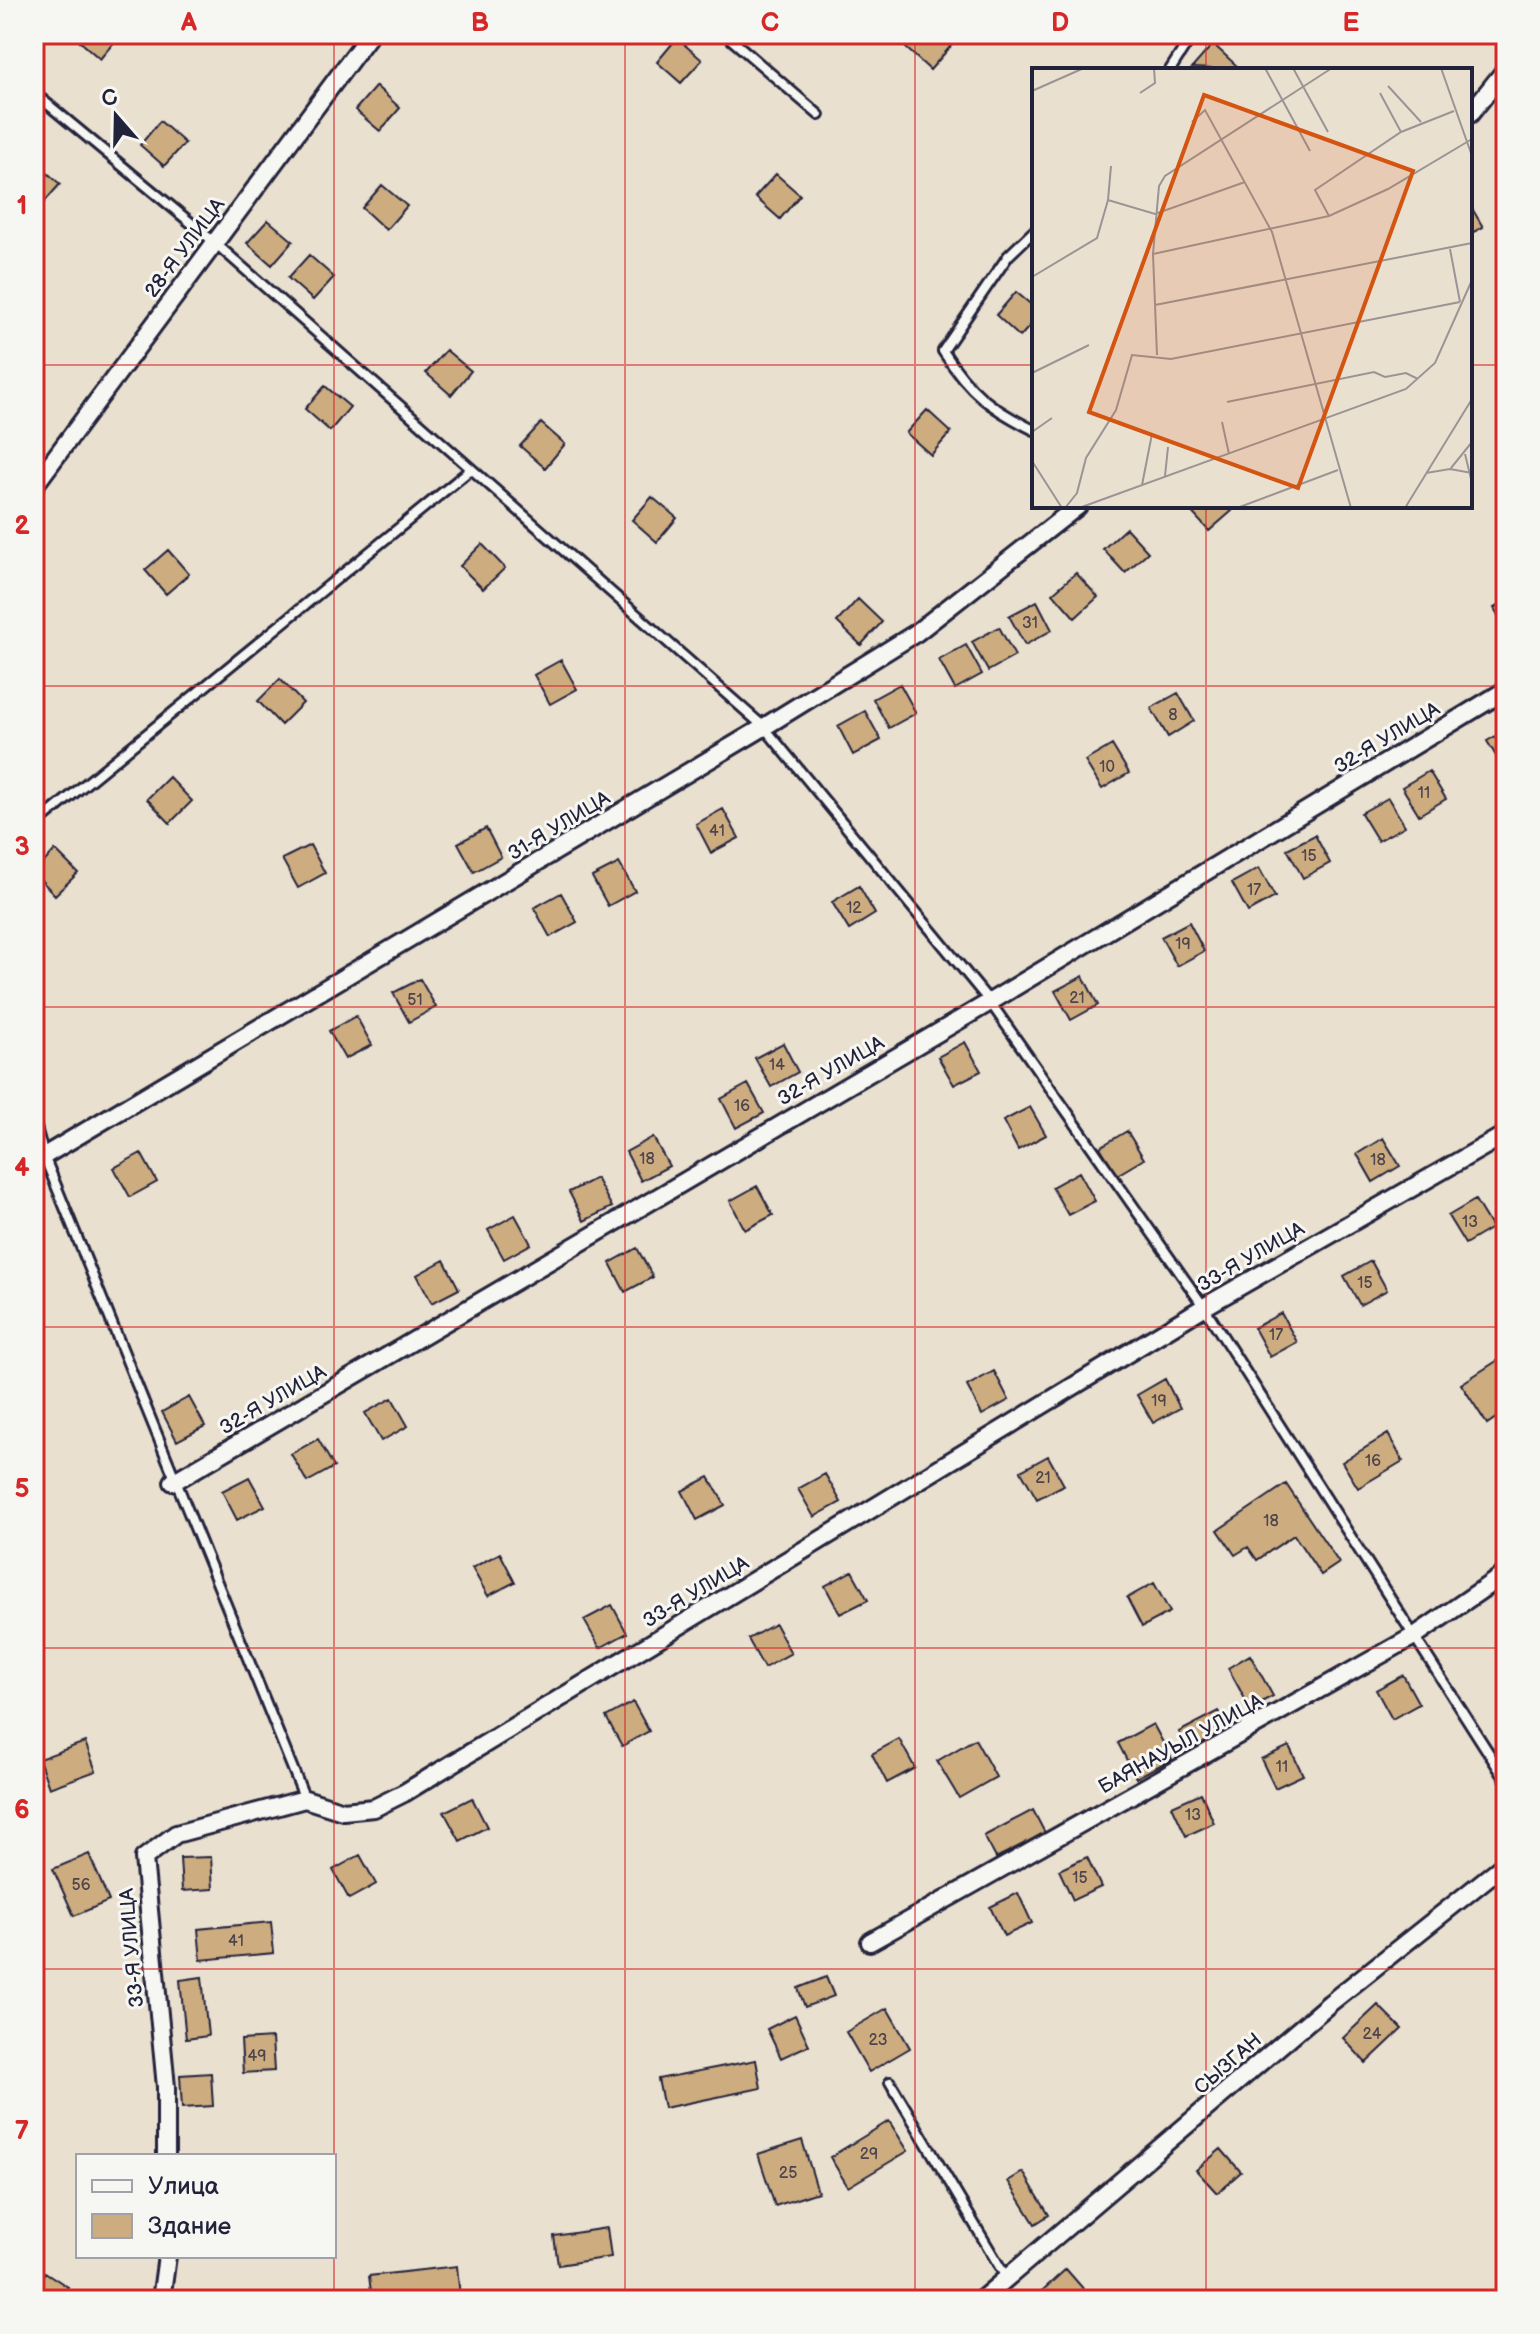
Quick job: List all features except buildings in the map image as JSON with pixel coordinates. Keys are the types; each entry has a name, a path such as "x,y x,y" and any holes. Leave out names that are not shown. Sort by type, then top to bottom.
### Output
{"street":[{"name":"28-Я УЛИЦА","path":"34,486 370,34"},
{"path":"1472,112 1506,69"},
{"name":"31-Я УЛИЦА","path":"44,1156 764,727 916,633 1075,508"},
{"name":"32-Я УЛИЦА","path":"173,1482 990,1002 1506,690"},
{"name":"33-Я УЛИЦА","path":"166,2154 166,2087 144,1858 176,1834 305,1799 343,1811 374,1808 404,1793 1204,1307 1506,1134"},
{"name":"БАЯНАУЫЛ УЛИЦА","path":"870,1942 1416,1635 1506,1573"},
{"name":"СЫЗГАН","path":"981,2300 1330,2003 1506,1863"},
{"path":"161,2300 167,2258"}],"lane":[{"path":"725,34 819,115"},
{"path":"1171,68 1193,34"},
{"path":"34,107 39,97 214,242 764,727 990,1002 1204,1307 1506,1780"},
{"path":"1032,233 1008,256 943,351 974,393 992,409 1032,429"},
{"path":"34,826 470,470"},
{"path":"34,1120 44,1156 173,1482 305,1799"},
{"path":"890,2082 1007,2280"}]}
